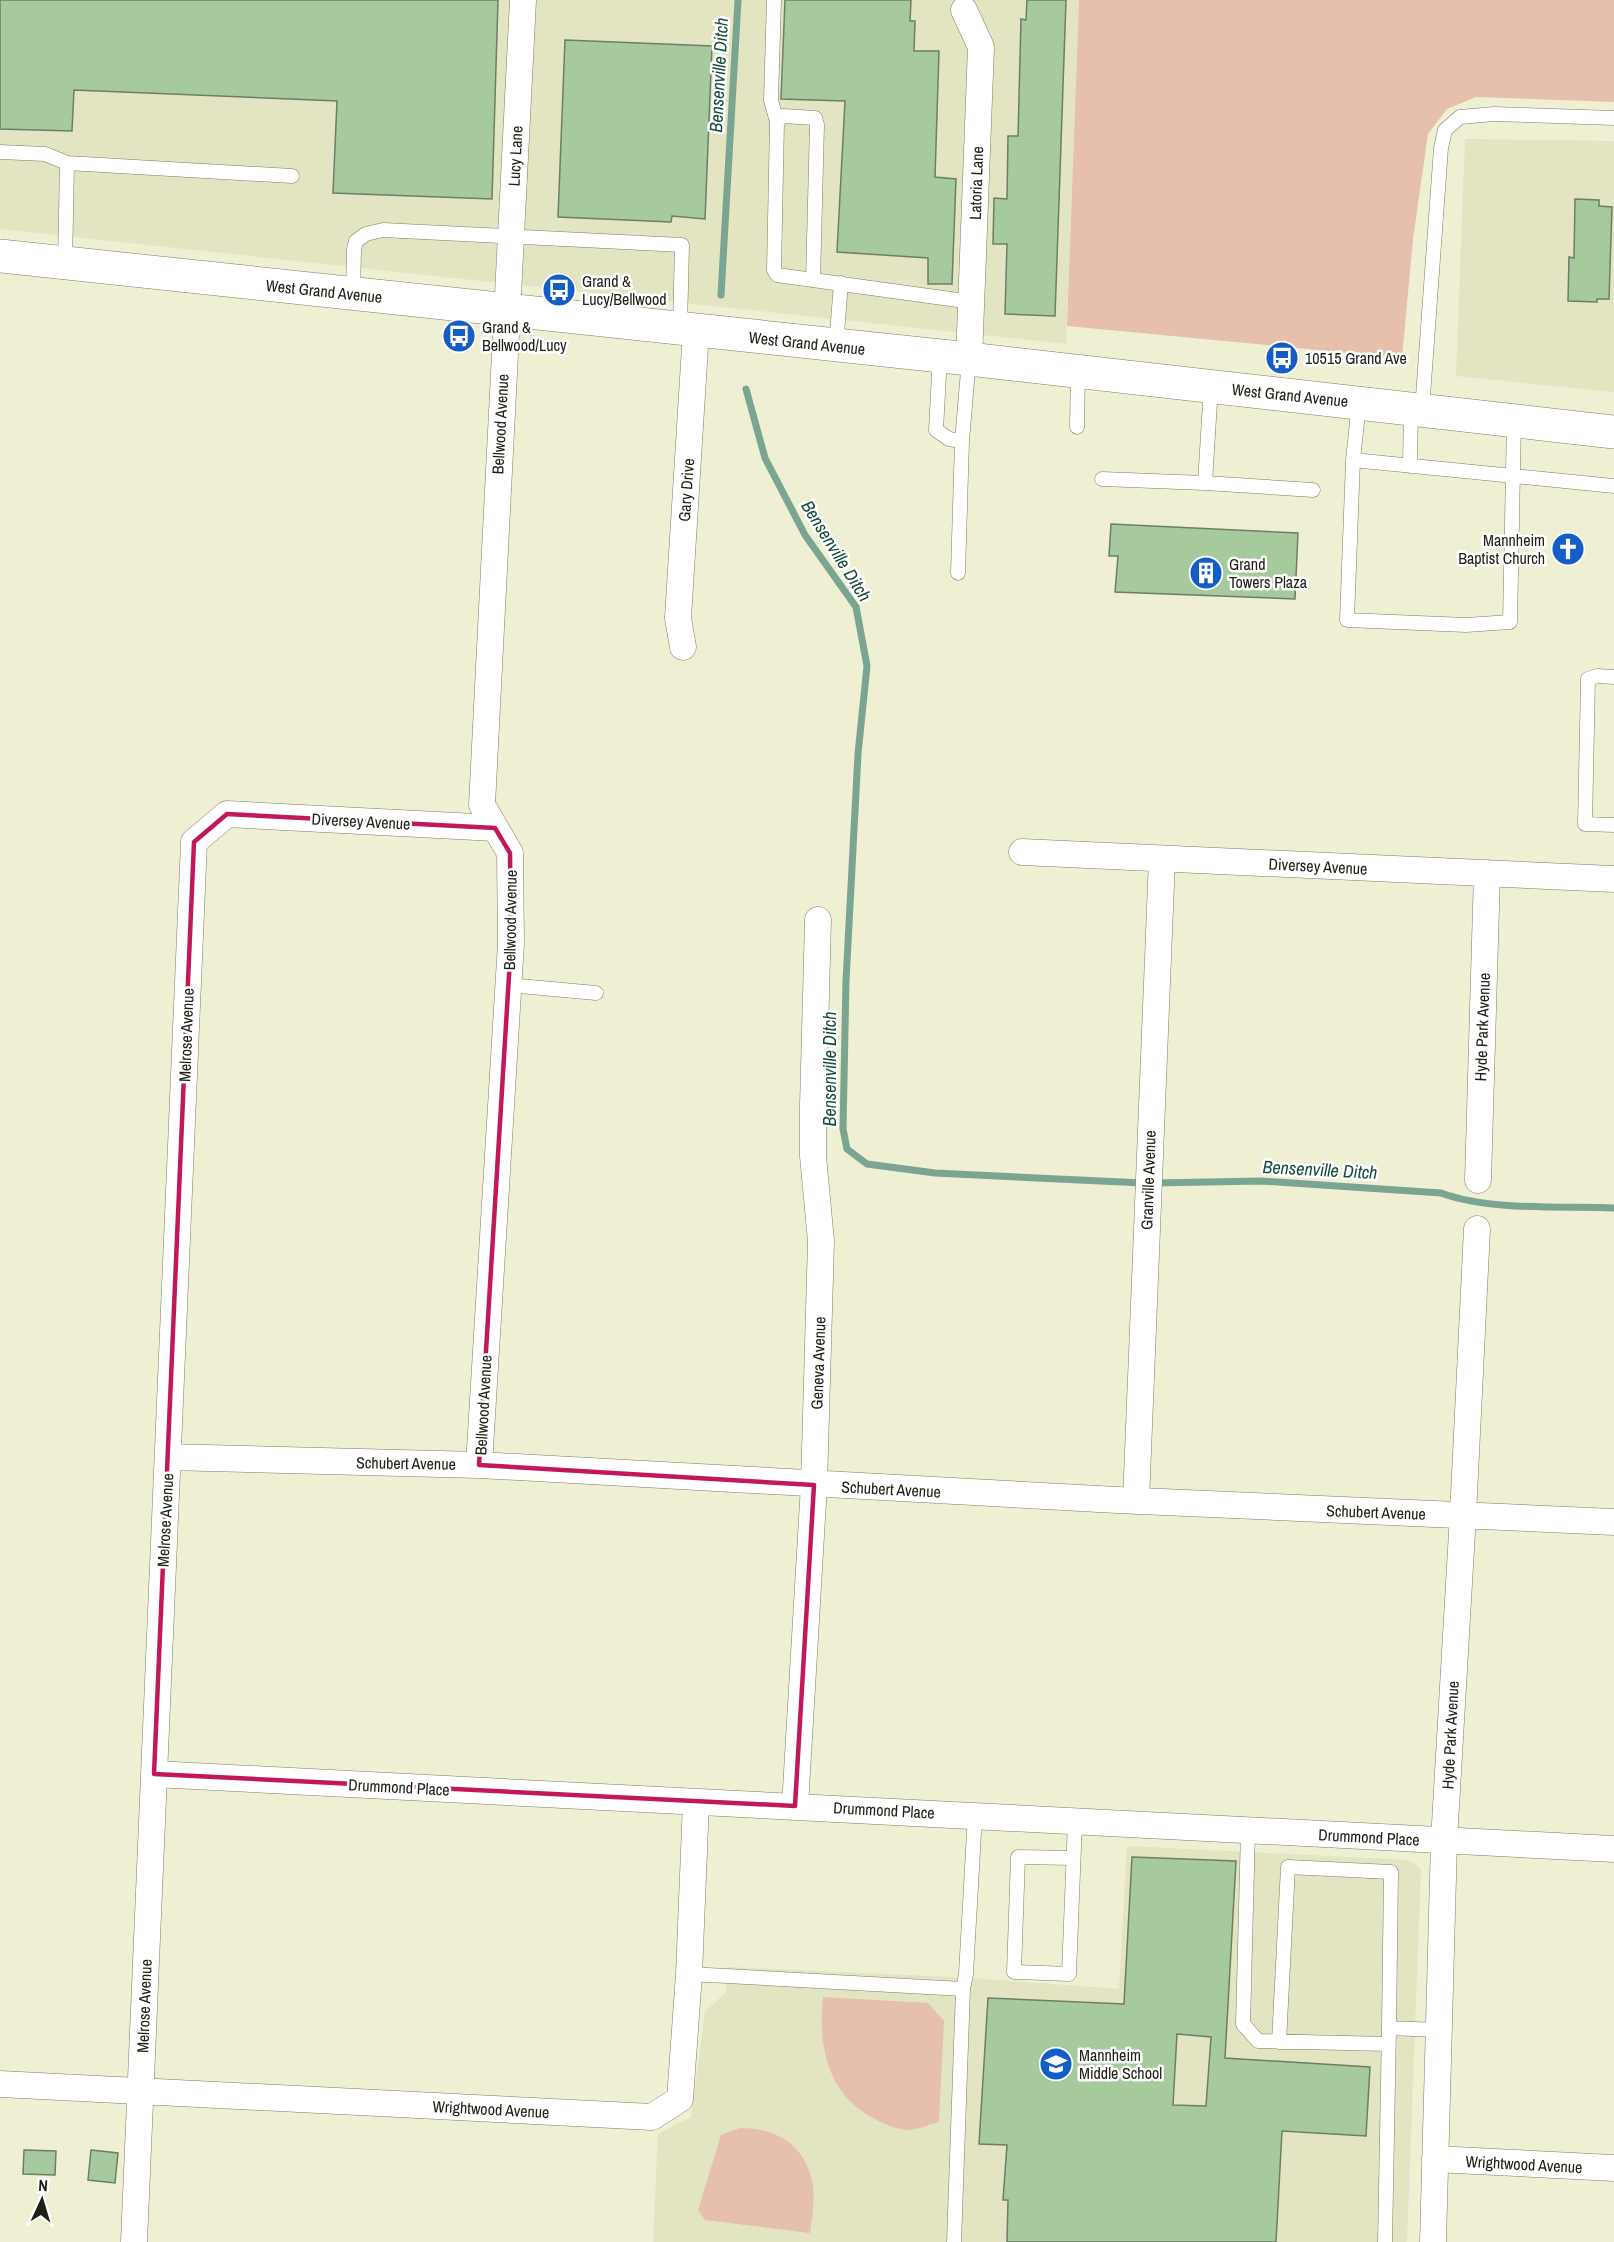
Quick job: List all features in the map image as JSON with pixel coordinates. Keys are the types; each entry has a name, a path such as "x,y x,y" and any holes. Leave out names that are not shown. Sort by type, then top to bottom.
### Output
{"main road":[{"name":"West Grand Avenue","path":"0,256 1078,371 1614,432"}],"street":[{"name":"Lucy Lane","path":"506,311 523,0"},
{"name":"Latoria Lane","path":"955,358 972,302 981,47 960,5"},
{"name":"Bellwood Avenue","path":"479,1465 511,943 510,852 482,805 506,311"},
{"name":"Gary Drive","path":"683,647 678,618 688,331"},
{"name":"Diversey Avenue","path":"227,814 495,828"},
{"name":"Melrose Avenue","path":"134,2242 194,842 227,814"},
{"name":"Diversey Avenue","path":"1022,852 1614,879"},
{"name":"Granville Avenue","path":"1136,1501 1162,859"},
{"name":"Hyde Park Avenue","path":"1478,1180 1487,873"},
{"name":"Geneva Avenue","path":"795,1806 814,1485 821,1240 813,1156 818,920"},
{"name":"Hyde Park Avenue","path":"1433,2242 1444,1841 1477,1229"},
{"name":"Schubert Avenue","path":"168,1457 479,1465 814,1485 1614,1522"},
{"name":"Drummond Place","path":"154,1774 1614,1849"},
{"name":"Wrightwood Avenue","path":"0,2084 652,2117 680,2099 689,1974 696,1803"},
{"name":"Wrightwood Avenue","path":"1435,2159 1614,2168"}],"lane":[{"path":"774,0 771,100 777,122 774,270 777,275 972,302"},
{"path":"1410,466 1441,148 1445,130 1460,117 1494,114 1614,118"},
{"path":"777,122 783,116 815,118 817,125 813,280"},
{"path":"0,152 45,154 67,163 292,176"},
{"path":"65,264 67,163"},
{"path":"353,295 356,241 366,234 383,230 682,245 688,331"},
{"path":"836,345 842,284"},
{"path":"955,358 936,430 949,439 962,441"},
{"path":"955,358 962,441 958,573"},
{"path":"1077,427 1078,371"},
{"path":"1205,483 1211,386"},
{"path":"1359,403 1353,460 1347,620 1466,625 1510,622 1514,421"},
{"path":"1353,460 1614,486"},
{"path":"1102,479 1313,490"},
{"path":"1614,677 1597,676 1588,679 1586,824 1614,825"},
{"path":"508,985 596,993"},
{"path":"954,2242 963,1989 966,1974 975,1815"},
{"path":"1073,1858 1018,1857 1014,1972 1069,1974 1075,1821"},
{"path":"1248,1830 1243,2024 1258,2041 1388,2044"},
{"path":"1279,2042 1288,1866 1391,1872 1385,2242"},
{"path":"689,1974 963,1989"},
{"path":"1389,2028 1439,2030"}],"highlighted area":[{"path":"227,814 495,828 510,853 511,943 479,1465 814,1485 795,1806 154,1774 194,842"}],"shaded area":[{"path":"0,0 1079,0 1066,344 0,229"},
{"path":"1079,0 1614,0 1614,102 1476,97 1447,109 1428,134 1413,239 1402,358 1067,326"},
{"path":"1465,139 1614,141 1614,392 1456,376"},
{"name":"Mannheim Middle School","path":"1127,1846 1408,1860 1421,1869 1407,2242 653,2242 658,2134 691,2117 705,2012 726,1992 727,1967 971,1978 1119,1989"},
{"path":"823,1997 928,2003 944,2021 939,2122 912,2130 894,2127 857,2108 845,2096 836,2082 824,2050"},
{"path":"740,2128 754,2129 779,2136 789,2142 805,2160 814,2192 810,2233 705,2220 698,2210 721,2135"}],"building":[{"path":"0,0 498,0 492,199 333,193 337,101 74,90 72,131 0,129"},
{"path":"785,0 911,0 910,21 915,21 914,51 939,51 935,177 956,179 952,284 928,284 928,258 837,252 845,101 781,99"},
{"path":"1027,0 1066,0 1055,316 1005,314 1007,244 993,244 994,198 1007,199 1008,136 1018,136 1021,19 1026,20"},
{"path":"565,40 712,46 705,219 672,216 671,222 558,217"},
{"path":"1575,199 1599,200 1599,206 1612,207 1609,299 1597,299 1597,302 1568,301 1569,257 1574,258"},
{"name":"Grand Towers Plaza","path":"1111,524 1298,533 1295,599 1115,592 1118,556 1109,556"},
{"path":"1132,1857 1236,1861 1225,2058 1370,2067 1366,2136 1282,2131 1276,2242 1007,2242 1008,2200 1003,2200 1007,2145 979,2144 988,1998 1124,2004","holes":["1177,2034 1211,2037 1206,2106 1173,2105"]},
{"path":"24,2150 56,2151 55,2175 23,2174"},
{"path":"91,2150 118,2153 115,2183 88,2180"}],"waterway":[{"name":"Bensenville Ditch","path":"721,295 738,0"},
{"name":"Bensenville Ditch","path":"746,389 765,458 805,535 856,607 867,666 858,754 846,981 843,1129 847,1149 867,1164 935,1173 1143,1183"},
{"name":"Bensenville Ditch","path":"1154,1183 1261,1181 1441,1193 1460,1199 1503,1205 1614,1208"}],"place":[{"name":"Grand & Lucy/Bellwood","path":"559,290"},
{"name":"Grand & Bellwood/Lucy","path":"459,336"},
{"name":"10515 Grand Ave","path":"1282,358"},
{"name":"Mannheim Baptist Church","path":"1568,549"},
{"name":"Grand Towers Plaza","path":"1206,573"},
{"name":"Mannheim Middle School","path":"1056,2064"}]}
